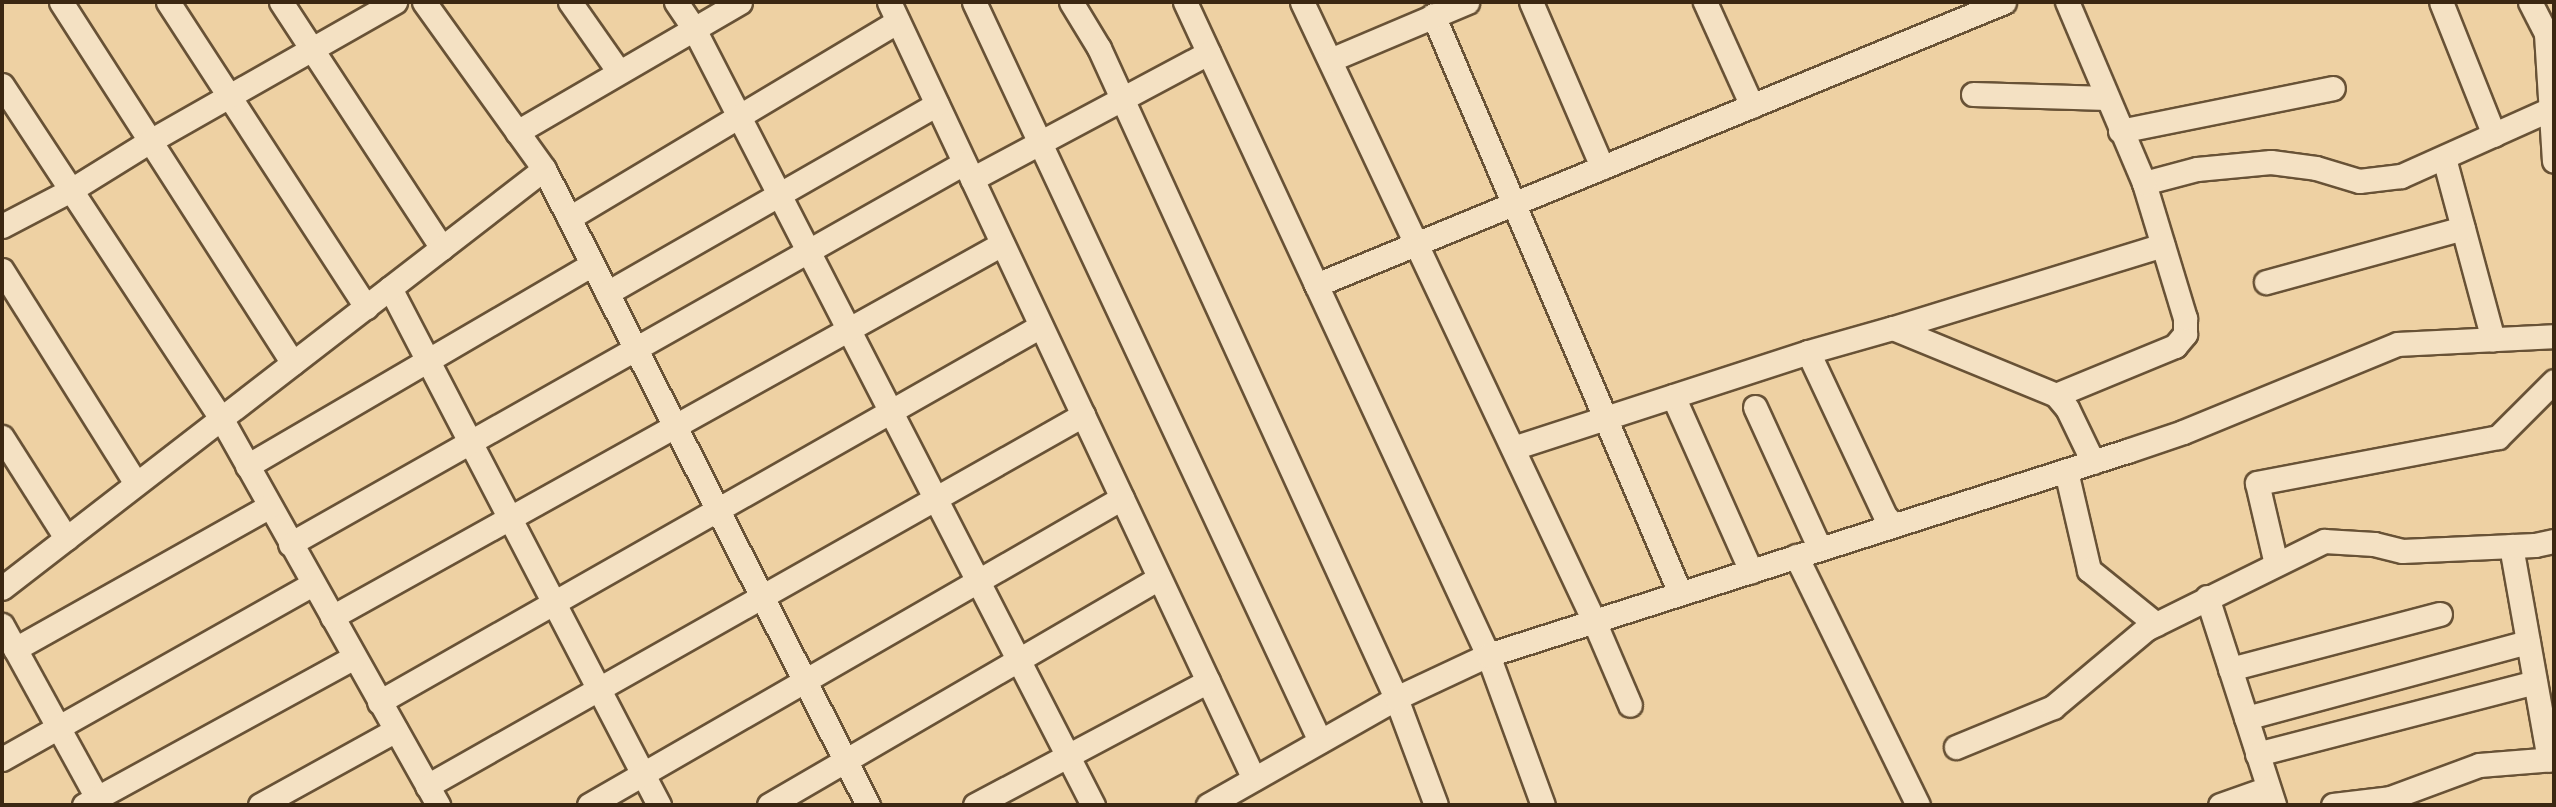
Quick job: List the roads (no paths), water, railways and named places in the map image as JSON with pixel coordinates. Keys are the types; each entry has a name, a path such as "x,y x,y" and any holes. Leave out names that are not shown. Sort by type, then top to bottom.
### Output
{"street":[{"path":"61,2 293,363"},
{"path":"168,2 366,307"},
{"path":"281,2 442,248"},
{"path":"2,226 71,190 150,141 395,2"},
{"path":"424,2 544,169 868,805"},
{"path":"570,2 619,72"},
{"path":"676,2 694,29 1093,805"},
{"path":"517,132 740,2"},
{"path":"974,2 1320,741"},
{"path":"1071,2 1099,48 1396,698 1432,803"},
{"path":"1185,2 1488,655 1543,805"},
{"path":"1330,60 1467,2"},
{"path":"1531,2 1602,167"},
{"path":"1705,2 1752,106"},
{"path":"1316,285 2004,2"},
{"path":"2056,395 2175,346 2185,334 2185,318 2144,183 2067,2"},
{"path":"2441,2 2494,135"},
{"path":"2530,2 2550,33 2554,161"},
{"path":"1307,3 1330,60 1594,621 1630,705"},
{"path":"569,218 739,116 893,12 1254,779"},
{"path":"1433,15 1680,593"},
{"path":"290,544 808,251 968,171 1040,142 1208,52"},
{"path":"2,85 221,418 396,730 429,798 598,689 1083,415"},
{"path":"2120,131 2333,88"},
{"path":"1973,94 2107,97"},
{"path":"607,293 937,104"},
{"path":"2144,183 2197,169 2271,162 2316,168 2358,181 2401,177 2551,109"},
{"path":"2444,158 2493,339"},
{"path":"2,588 544,169"},
{"path":"2266,282 2463,228"},
{"path":"331,617 1002,244"},
{"path":"1513,448 1808,352 2163,245"},
{"path":"247,466 592,264"},
{"path":"2,270 136,484"},
{"path":"390,288 659,805"},
{"path":"379,702 1041,326"},
{"path":"1894,328 2056,395 2067,408 2093,462"},
{"path":"1208,805 1396,698 1488,655 2183,432 2398,344 2554,336"},
{"path":"1808,352 1885,516 1894,525"},
{"path":"2276,564 2257,483 2498,437 2554,381"},
{"path":"1673,396 1751,571"},
{"path":"1755,407 1820,549"},
{"path":"2,437 66,538"},
{"path":"2066,471 2089,570 2156,624"},
{"path":"589,805 1122,498"},
{"path":"15,649 270,506"},
{"path":"1956,747 2053,707 2156,624 2324,541 2374,544 2402,551 2511,546 2554,541"},
{"path":"2334,805 2390,798 2479,765 2552,760 2511,546"},
{"path":"1796,556 1918,805"},
{"path":"769,805 1159,578"},
{"path":"2,758 313,584"},
{"path":"2207,597 2271,797 2220,805"},
{"path":"2230,669 2440,614"},
{"path":"2,625 58,727 94,803 354,657"},
{"path":"2246,718 2528,642"},
{"path":"975,805 1208,681"},
{"path":"2257,754 2535,682"},
{"path":"260,805 396,730"}]}
